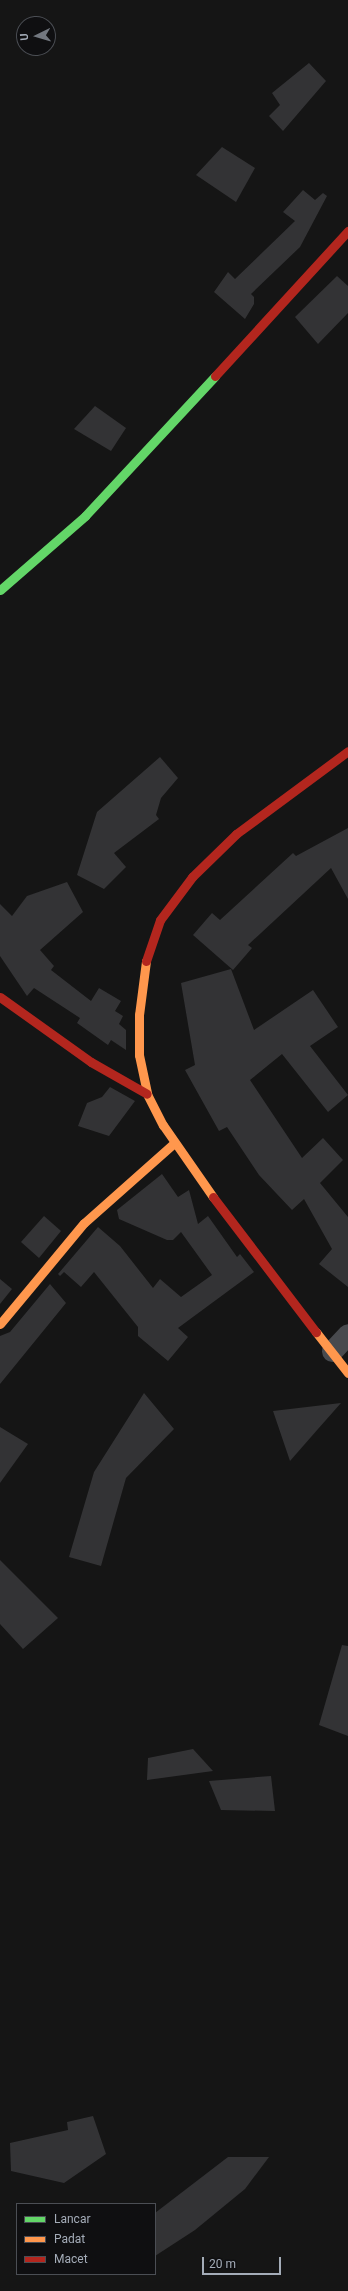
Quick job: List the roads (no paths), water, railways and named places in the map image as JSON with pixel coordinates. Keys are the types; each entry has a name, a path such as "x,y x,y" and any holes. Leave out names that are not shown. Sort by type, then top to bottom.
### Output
{"street":[{"path":"0,590 85,516 348,231"},
{"path":"348,751 236,834 192,877 160,920 146,958 139,1015 139,1055 147,1094 174,1143 230,1221 348,1373"},
{"path":"0,997 91,1062 147,1094"},
{"path":"0,1324 84,1223 174,1143"},
{"path":"332,1351 348,1334"}]}
